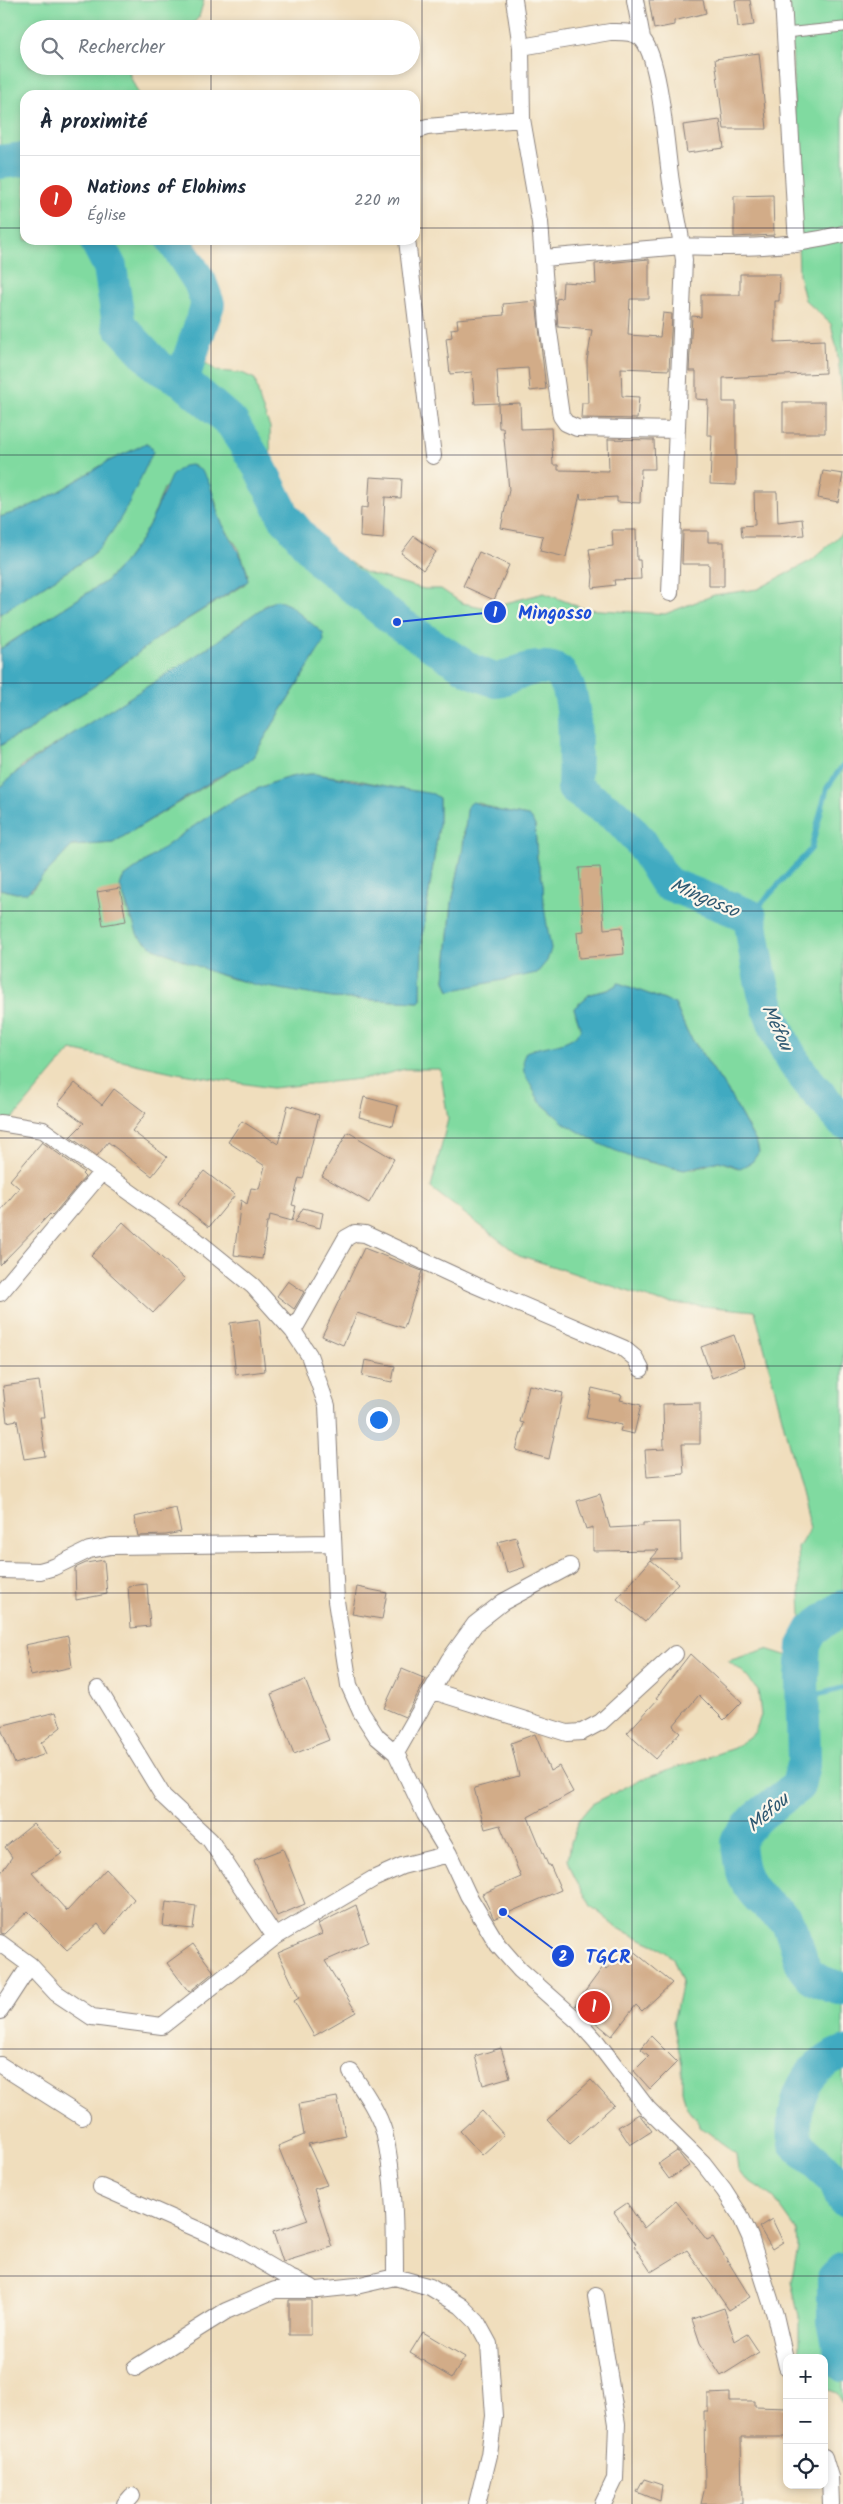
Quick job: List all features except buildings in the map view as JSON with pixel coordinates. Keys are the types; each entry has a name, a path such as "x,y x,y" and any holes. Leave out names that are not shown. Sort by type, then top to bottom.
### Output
{"street":[{"path":"514,0 521,47 522,119 540,222 548,324 562,416 566,424 576,428 677,430"},
{"path":"635,0 642,38 651,54 682,246 670,593"},
{"path":"783,0 797,244"},
{"path":"521,47 610,32 624,32 642,38"},
{"path":"420,130 427,127 522,119"},
{"path":"544,258 682,246 753,248 797,244 843,234"},
{"path":"408,245 433,456"},
{"path":"0,1123 43,1130 190,1235 253,1286 293,1331 309,1355 327,1406 336,1601 349,1685 361,1712 378,1737 396,1752 424,1814 449,1854 468,1895 498,1945 520,1970 559,2003 591,2034 648,2109 702,2163 728,2196 740,2215 750,2237 775,2316 784,2354"},
{"path":"0,1293 101,1173"},
{"path":"293,1331 346,1238 355,1233 365,1234 475,1285 623,1348 635,1358 641,1369"},
{"path":"0,1570 40,1571 54,1567 89,1550 111,1546 333,1544"},
{"path":"396,1752 433,1691 449,1660 475,1624 503,1602 570,1566"},
{"path":"433,1691 566,1733 582,1732 601,1722 675,1654"},
{"path":"98,1688 163,1796 210,1840 275,1937"},
{"path":"208,1828 275,1937"},
{"path":"0,1943 30,1965 56,1993 92,2016 162,2026 275,1937 373,1879 402,1866 449,1854"},
{"path":"0,2011 30,1965"},
{"path":"0,2065 82,2117"},
{"path":"350,2072 365,2094 384,2131 395,2213 395,2277"},
{"path":"101,2187 235,2246 288,2277 318,2290"},
{"path":"135,2368 226,2311 275,2290 318,2290 356,2286 395,2277 430,2287 460,2306 476,2322 489,2344 494,2416 489,2455 477,2504"},
{"path":"596,2296 617,2424 615,2479 603,2504"},
{"path":"828,2471 832,2504"}],"lane":[{"path":"785,33 843,27"}],"green space":[{"path":"0,0 204,0 196,20 20,20 20,75 130,75 137,90 20,90 20,245 186,245 206,278 213,296 213,318 200,359 217,371 242,373 255,379 261,405 270,427 271,477 312,536 364,572 424,589 441,589 462,603 487,608 544,593 585,609 665,614 714,595 758,589 812,560 843,532 843,2403 837,2393 828,2390 828,2354 799,2354 799,2317 791,2282 798,2248 797,2231 772,2196 743,2177 738,2170 736,2154 701,2127 686,2106 682,2090 682,2065 673,2023 682,1981 673,1958 659,1947 619,1929 591,1906 574,1876 568,1860 571,1842 580,1818 592,1804 640,1780 734,1748 755,1732 761,1715 758,1690 742,1671 728,1661 766,1649 788,1656 801,1616 798,1548 810,1528 755,1311 660,1302 519,1255 431,1188 448,1119 440,1069 405,1069 370,1078 272,1088 177,1073 71,1050 10,1122 0,1129 0,889 16,893 32,890 43,875 72,846 113,843 253,757 324,641 268,603 246,622 193,658 23,765 0,788 0,746 14,737 28,732 46,716 93,687 162,635 245,584 248,574 239,549 220,521 215,499 201,471 164,488 152,519 141,539 124,562 106,581 0,649 0,614 91,556 101,547 146,443 107,462 68,486 29,506 0,517","holes":["315,774 354,779 439,798 439,824 422,940 421,1000 419,1002 332,998 232,979 215,973 130,919 120,883 123,878 215,812 240,797 266,785 291,777","477,802 500,811 528,816 535,826 537,858 543,884 544,907 482,983 449,991 445,980 452,902 463,848 464,829","619,983 675,1004 687,1032 727,1090 757,1144 759,1152 738,1168 719,1161 695,1169 674,1168 633,1158 533,1049 559,1044 571,1039 581,1030 574,1008 590,994 608,990"]},
{"path":"788,0 843,0 843,400 837,350 831,324 805,300 799,275 792,41"}],"water":[{"path":"146,443 152,448 153,452 119,521 102,545 91,556 0,614 0,517 43,500 107,462"},
{"path":"191,465 198,468 208,481 218,514 241,557 247,572 248,581 162,635 93,687 46,716 28,732 14,737 0,746 0,649 106,581 124,562 141,539 171,476 183,466"},
{"path":"277,600 289,605 323,633 324,641 253,757 113,843 72,846 27,893 16,893 0,889 0,788 34,759 193,658"},
{"path":"315,774 433,794 439,798 439,824 422,940 421,1000 419,1002 332,998 256,985 214,973 154,948 138,936 120,886 123,878 189,829 240,797 266,785 291,777"},
{"path":"473,802 500,811 528,816 532,819 535,826 537,858 543,884 544,907 551,949 547,961 537,973 449,991 445,980 452,902 463,848 468,805"},
{"path":"619,983 675,1004 687,1032 727,1090 757,1144 759,1152 752,1162 740,1168 719,1161 684,1170 633,1158 600,1144 564,1123 540,1102 524,1073 523,1059 526,1052 563,1042 576,1035 581,1030 574,1008 590,994 608,990"}],"waterway":[{"name":"Mingosso","path":"0,162 20,160"},
{"name":"Mingosso","path":"99,245 110,267 119,325 158,367 182,380 232,423 260,468 284,516 323,563 397,622 470,670 496,681 538,668 552,669 562,675 568,687 574,722 574,788 619,818 640,841 666,883 750,916 759,972 775,1025 803,1076 843,1122"},
{"path":"176,245 200,282 208,304 182,380"},
{"path":"750,916 811,849 827,788 843,765"},
{"name":"Méfou","path":"843,1607 812,1630 804,1645 802,1679 804,1760 798,1786 756,1818 738,1839 740,1859 748,1884 760,1899 787,1921 803,1966 815,1979 843,1989"},
{"path":"816,1695 843,1688"},
{"name":"Méfou","path":"843,2053 818,2068 809,2078 802,2089 795,2114 795,2143 834,2178 843,2199"},
{"name":"Méfou","path":"843,2269 834,2278 834,2321 843,2365"}],"place":[{"name":"Mingosso","path":"397,622"},
{"name":"TGCR","path":"503,1912"},
{"name":"Nations of Elohims","path":"594,2007"}]}
